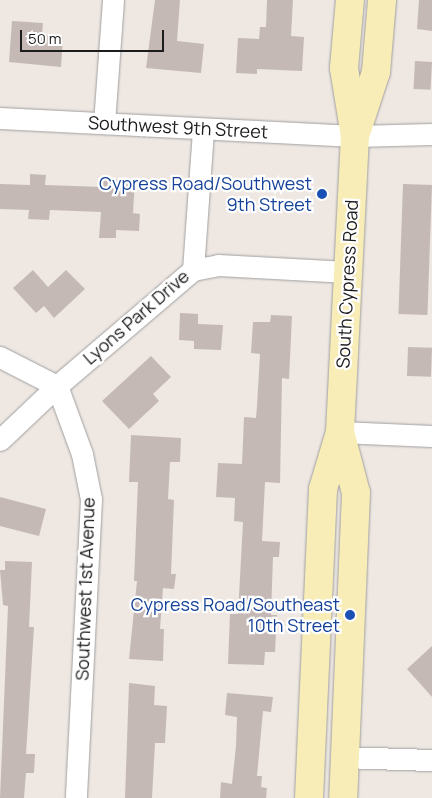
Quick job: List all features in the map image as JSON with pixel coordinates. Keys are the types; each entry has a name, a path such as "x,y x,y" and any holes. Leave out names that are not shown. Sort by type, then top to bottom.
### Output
{"street":[{"path":"104,123 113,0"},
{"name":"South Cypress Road","path":"309,798 323,490 340,432 355,136 344,68 350,0"},
{"name":"South Cypress Road","path":"355,136 376,72 382,0"},
{"name":"Southwest 9th Street","path":"0,118 355,136 432,134"},
{"name":"Lyons Park Drive","path":"0,440 57,386 192,270 203,129"},
{"path":"192,270 218,265 348,272"},
{"path":"0,357 57,386"},
{"name":"Southwest 1st Avenue","path":"57,386 82,454 91,499 76,798"},
{"path":"340,432 432,436"},
{"name":"South Cypress Road","path":"340,432 356,493 343,798"},
{"path":"344,757 432,760"}],"building":[{"path":"155,0 180,0 177,41 204,44 201,73 146,68"},
{"path":"267,0 293,0 291,36 304,37 302,71 257,69 257,74 236,73 238,38 259,39 260,27 266,27"},
{"path":"419,0 432,0 432,31 417,29"},
{"path":"12,21 43,23 42,35 63,37 61,67 9,62"},
{"path":"415,61 432,62 431,90 414,89"},
{"path":"30,174 46,175 45,185 102,187 102,179 135,180 133,213 140,214 139,231 116,230 116,238 99,238 101,212 50,210 49,220 28,219 29,210 0,209 0,184 30,185"},
{"path":"403,184 432,185 427,315 398,314"},
{"path":"33,270 48,287 66,270 85,289 54,318 44,306 36,313 13,288"},
{"path":"180,313 198,314 198,324 223,325 221,350 194,349 194,341 179,340"},
{"path":"271,315 292,316 289,379 282,378 280,483 265,482 262,541 280,542 279,557 273,557 271,615 277,615 275,652 265,652 264,665 228,664 230,614 238,614 243,522 234,521 235,498 216,497 218,463 242,464 244,417 256,418 257,406 260,354 251,353 253,322 270,322"},
{"path":"408,347 432,348 431,377 407,376"},
{"path":"151,356 171,377 153,394 159,401 129,429 102,401"},
{"path":"131,435 181,438 180,462 170,462 168,499 174,500 171,574 176,574 174,589 163,588 160,629 164,629 163,661 129,659 137,581 134,581 138,482 129,482"},
{"path":"0,497 46,509 39,536 0,526"},
{"path":"5,561 32,562 29,627 34,627 26,754 35,754 34,773 26,773 24,798 0,798 8,606 3,605 0,570 5,570"},
{"path":"432,646 432,697 407,669"},
{"path":"129,683 155,686 154,705 167,706 165,743 155,743 152,798 125,798"},
{"path":"227,693 273,697 271,712 263,711 257,776 262,776 261,787 267,788 266,798 220,798 221,782 232,784 236,746 237,717 225,715"}],"place":[{"name":"Cypress Road/Southwest 9th Street","path":"322,194"},
{"name":"Cypress Road/Southeast 10th Street","path":"350,615"}]}
